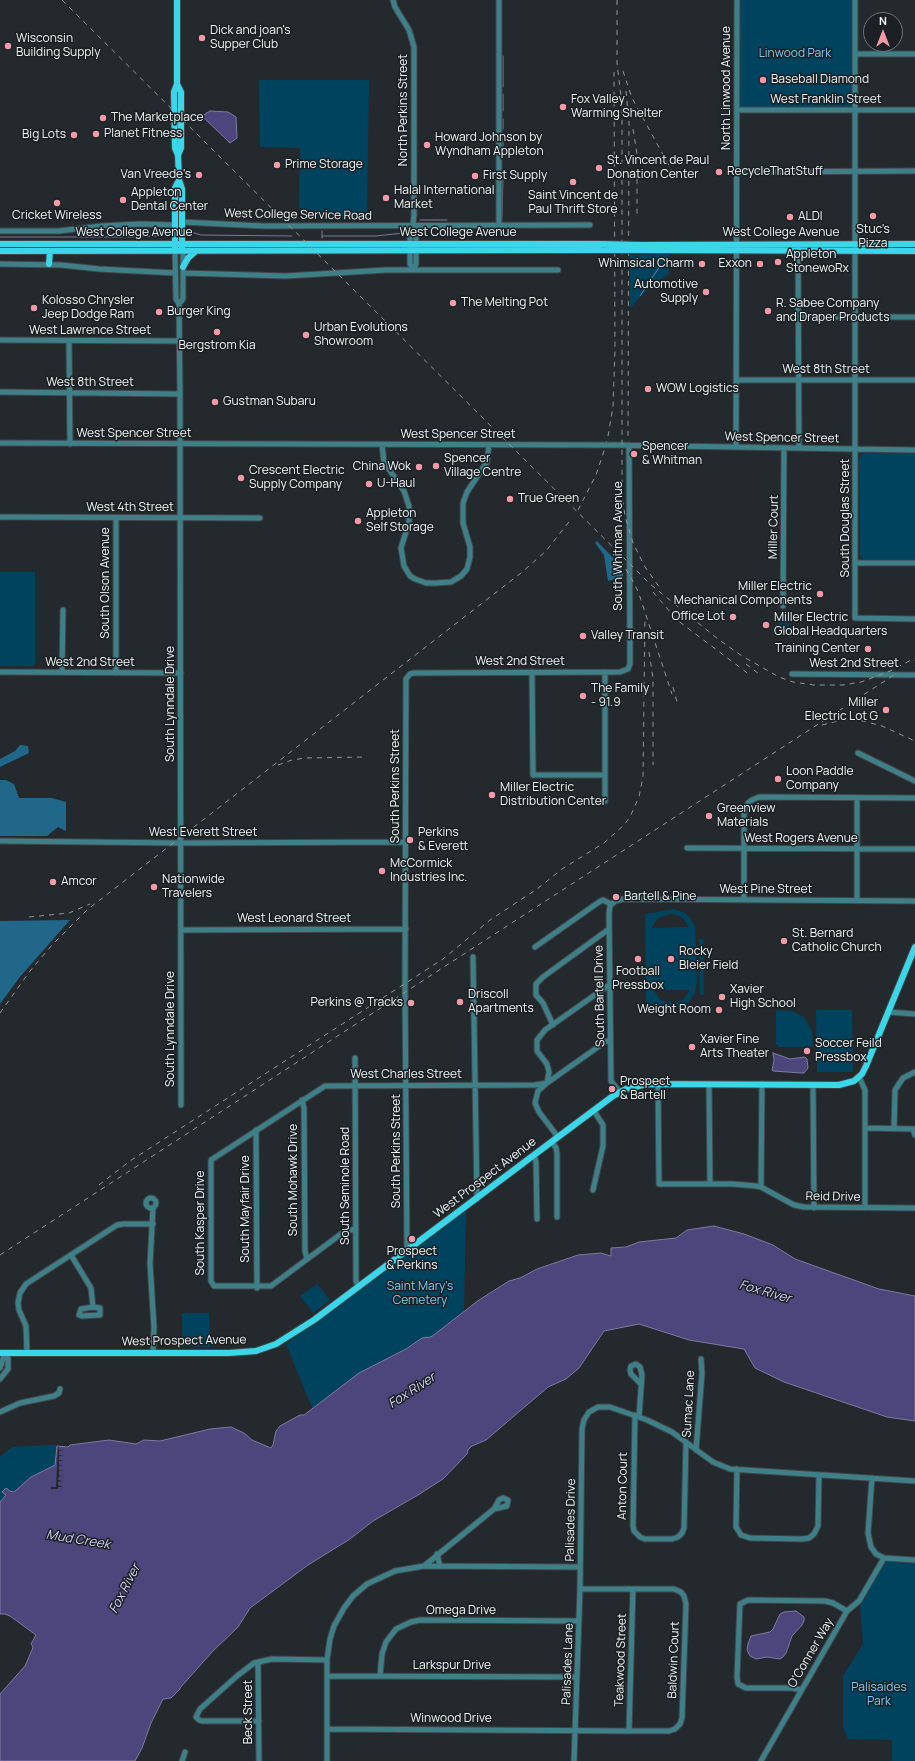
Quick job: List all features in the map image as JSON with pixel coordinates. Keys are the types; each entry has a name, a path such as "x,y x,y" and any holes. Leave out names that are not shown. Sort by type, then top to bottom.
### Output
{"main road":[{"path":"177,0 178,84 181,92 181,148 178,155 179,180 182,189 183,251"},
{"path":"175,251 175,188 179,180"},
{"path":"162,244 169,238 175,227"},
{"name":"West College Avenue","path":"0,244 413,244 600,247 737,247 783,244 915,244"},
{"path":"771,251 773,248 783,244"},
{"name":"West College Avenue","path":"0,251 413,251 600,247"},
{"name":"West College Avenue","path":"737,247 771,251 915,251"},
{"path":"49,264 50,251"},
{"path":"182,266 196,251"},
{"path":"859,1077 866,1066 915,947"},
{"name":"West Prospect Avenue","path":"3,1353 245,1352 269,1347 290,1336 620,1092 636,1086 658,1084 845,1084 859,1077"}],"street":[{"name":"North Perkins Street","path":"393,0 395,7 409,30 414,47 413,225"},
{"path":"499,0 499,225"},
{"name":"North Linwood Avenue","path":"736,447 737,0"},
{"name":"South Douglas Street","path":"855,0 856,618 915,619"},
{"path":"856,54 915,54"},
{"name":"West Franklin Street","path":"737,110 915,110"},
{"path":"737,172 915,172"},
{"name":"West College Service Road","path":"182,222 263,226 590,225"},
{"path":"0,231 59,231 101,226 140,224 175,227"},
{"path":"413,225 416,234 413,244 416,264 413,270"},
{"path":"798,244 799,448"},
{"name":"South Lynndale Drive","path":"175,251 176,299 179,304 180,341 181,1105"},
{"name":"South Lynndale Drive","path":"179,304 183,299 183,251"},
{"path":"0,264 49,264 104,270 175,273"},
{"path":"183,274 286,276 386,270 558,270"},
{"path":"799,317 915,317"},
{"name":"West Lawrence Street","path":"0,340 180,341"},
{"path":"69,341 70,444"},
{"name":"West 8th Street","path":"737,380 915,380"},
{"name":"West 8th Street","path":"0,392 180,394"},
{"name":"West Spencer Street","path":"0,443 628,445 915,450"},
{"path":"382,445 384,462 406,496 409,506 409,522 401,548 404,566 410,576 415,579 426,583 436,584 451,582 461,576 467,569 470,557 470,546 463,522 463,503 467,492 487,462 489,445"},
{"name":"South Whitman Avenue","path":"626,670 629,666 630,656 628,445"},
{"name":"Miller Court","path":"783,606 784,448"},
{"name":"West 4th Street","path":"0,517 260,518"},
{"name":"South Olson Avenue","path":"116,518 116,673"},
{"path":"856,563 915,563"},
{"path":"62,672 63,610"},
{"name":"West 2nd Street","path":"414,673 605,672 626,670"},
{"name":"West 2nd Street","path":"0,672 181,673"},
{"path":"532,672 534,775 605,775"},
{"path":"605,672 605,801"},
{"name":"South Perkins Street","path":"407,1250 405,682 408,676 414,673"},
{"name":"West 2nd Street","path":"792,674 915,675"},
{"path":"858,753 915,781"},
{"path":"744,900 744,812 750,801 759,797 915,798"},
{"path":"857,798 857,900"},
{"name":"West Everett Street","path":"0,841 181,843 406,842"},
{"name":"West Rogers Avenue","path":"687,848 915,849"},
{"path":"535,947 598,902 603,900 611,904"},
{"name":"West Pine Street","path":"611,904 618,900 915,901"},
{"name":"South Bartell Drive","path":"611,904 609,910 611,1079 620,1092"},
{"name":"West Leonard Street","path":"181,930 406,929"},
{"path":"553,1025 536,995 536,984 542,977 609,929"},
{"path":"474,957 477,1199"},
{"path":"558,1137 539,1112 535,1102 538,1091 547,1083 548,1068 537,1051 536,1044 540,1035 609,985"},
{"path":"888,1012 915,1014"},
{"name":"West Charles Street","path":"212,1160 325,1086 535,1085 547,1083 610,1040"},
{"name":"South Seminole Road","path":"355,1058 356,1229 358,1286"},
{"path":"894,1129 895,1090 902,1078 915,1072"},
{"path":"859,1077 865,1088 865,1208"},
{"name":"Reid Drive","path":"658,1084 659,1184 710,1183 740,1184 761,1187 798,1206 814,1208 915,1208"},
{"path":"709,1084 710,1183"},
{"path":"761,1187 762,1084"},
{"path":"813,1085 814,1208"},
{"name":"South Mohawk Drive","path":"302,1100 304,1108 305,1251 307,1259"},
{"path":"593,1190 603,1146 602,1125 594,1111"},
{"path":"865,1128 914,1129 915,1135"},
{"name":"South Mayfair Drive","path":"256,1130 257,1288"},
{"path":"552,1142 557,1153 557,1217"},
{"path":"534,1155 536,1162 537,1219"},
{"name":"South Kasper Drive","path":"212,1160 213,1285 220,1288 257,1288"},
{"path":"153,1208 150,1264 154,1322 153,1353"},
{"path":"27,1353 26,1326 18,1307 20,1293 26,1284 117,1225 153,1224"},
{"path":"257,1288 271,1286 345,1231 356,1229"},
{"path":"71,1255 89,1283 92,1293 93,1306"},
{"path":"0,1368 3,1353"},
{"path":"0,1379 8,1369 8,1358 3,1353"},
{"name":"Sumac Lane","path":"696,1450 702,1373 701,1359"},
{"path":"637,1416 641,1384"},
{"path":"0,1412 20,1403 54,1396 59,1393 60,1388"},
{"name":"Palisades Drive","path":"327,1761 327,1660 330,1639 337,1619 347,1603 359,1590 386,1574 402,1569 424,1566 580,1568 583,1424 589,1412 598,1408 610,1407 637,1416 660,1426 686,1442 718,1465 736,1470 915,1481"},
{"name":"Anton Court","path":"637,1416 633,1526 634,1531 640,1537 645,1539 674,1539 682,1533 684,1528 686,1442"},
{"path":"736,1470 736,1527 741,1535 750,1538 802,1539 809,1538 814,1534 818,1526 819,1475"},
{"path":"872,1478 868,1539 873,1550 884,1558 915,1560"},
{"path":"424,1566 494,1509"},
{"path":"437,1554 440,1566"},
{"name":"O'Conner Way","path":"761,1761 847,1612 859,1601 884,1558"},
{"name":"Palisades Lane","path":"574,1761 580,1568"},
{"name":"Baldwin Court","path":"576,1730 673,1730 681,1723 686,1604 683,1594 677,1590 580,1589"},
{"name":"Teakwood Street","path":"629,1731 633,1589"},
{"path":"801,1690 792,1688 746,1688 738,1684 740,1604 743,1601 748,1600 825,1601 847,1612"},
{"name":"Omega Drive","path":"380,1676 382,1654 386,1642 396,1629 411,1622 420,1620 579,1621"},
{"path":"259,1721 202,1721 197,1719 196,1714 248,1667 258,1662 272,1659 327,1660"},
{"name":"Beck Street","path":"258,1662 259,1761"},
{"name":"Larkspur Drive","path":"327,1676 577,1677"},
{"name":"Winwood Drive","path":"327,1729 576,1730"},
{"path":"182,1761 185,1752"}],"green space":[{"name":"Linwood Park","path":"739,0 852,0 853,107 739,107"},
{"path":"259,80 369,80 367,219 314,218 315,210 301,210 299,206 300,148 260,147"},
{"path":"669,254 669,274 649,287 630,309 630,255"},
{"path":"867,452 915,453 915,559 863,559 860,557 859,458 862,454"},
{"path":"0,572 35,572 35,666 0,666"},
{"path":"779,615 789,615 789,635 778,635"},
{"path":"674,909 685,913 691,919 695,927 697,982 695,992 690,1001 682,1006 669,1009 658,1005 646,1004 645,914","holes":["670,914 683,918 689,927 652,928 658,918","653,990 690,990 683,1000 673,1003 661,1000"]},
{"path":"699,939 703,939 704,995 700,995"},
{"path":"776,1010 792,1011 804,1017 812,1031 813,1047 779,1047 776,1044"},
{"path":"816,1010 852,1010 853,1072 817,1072"},
{"name":"Saint Mary's Cemetery","path":"466,1210 464,1312 431,1337 422,1338 406,1349 393,1355 312,1408 286,1344"},
{"path":"317,1284 330,1300 313,1313 300,1296"},
{"path":"182,1313 209,1313 210,1347 182,1346"},
{"path":"57,1445 55,1465 31,1477 14,1492 2,1491 6,1495 0,1502 0,1457 12,1447"},
{"name":"Palisaides Park","path":"886,1562 915,1562 915,1761 892,1761 892,1740 848,1739 843,1727 843,1676 863,1644 860,1605"}],"shaded area":[{"path":"597,541 620,565 623,572 623,577 608,581 604,555 595,543"},
{"path":"20,745 28,746 29,753 0,767 0,759 15,751"},
{"path":"0,780 6,780 14,784 19,798 52,798 66,802 66,831 58,827 47,836 0,836"},
{"path":"70,920 19,978 0,1004 0,921"}],"water":[{"path":"210,111 228,112 236,117 237,138 230,143 202,116"},
{"path":"773,1053 790,1059 805,1057 807,1059 808,1068 804,1073 773,1071"},
{"path":"714,1226 744,1234 773,1245 795,1259 879,1289 915,1296 915,1421 887,1417 784,1382 755,1368 744,1349 689,1340 639,1324 604,1331 579,1368 566,1379 548,1387 486,1440 472,1446 468,1450 467,1454 443,1479 373,1521 350,1539 308,1565 250,1608 238,1627 212,1652 180,1689 171,1698 163,1699 135,1761 0,1761 0,1694 25,1666 33,1647 31,1644 36,1635 10,1616 0,1614 0,1502 6,1495 2,1492 6,1488 14,1492 31,1477 55,1465 57,1446 68,1447 70,1445 109,1440 136,1444 144,1440 160,1441 210,1429 231,1427 244,1433 252,1440 271,1448 276,1431 280,1426 300,1415 304,1415 359,1373 406,1349 422,1338 431,1337 479,1300 509,1281 520,1278 537,1269 578,1255 601,1253 611,1256 611,1248 626,1247 639,1242 676,1238 687,1230"},
{"path":"796,1611 804,1617 804,1621 792,1636 783,1657 780,1659 767,1657 756,1659 750,1656 747,1650 751,1636 770,1632 780,1614 784,1612"}],"pier":[{"path":"58,1445 59,1450 64,1450 59,1451 59,1455 64,1456 59,1456 59,1460 64,1460 59,1461 59,1465 64,1465 59,1466 59,1470 64,1471 59,1471 59,1475 63,1477 59,1476 58,1480 63,1481 58,1482 58,1485 63,1487 51,1489 51,1487 56,1487"}],"waterway":[{"path":"503,56 503,87"},
{"path":"503,94 503,111"},
{"path":"503,119 503,129"},
{"path":"503,135 503,151"},
{"path":"502,218 503,176"},
{"path":"420,220 447,220"},
{"path":"322,231 322,238"},
{"path":"191,232 201,235 292,236"},
{"path":"322,236 375,236 404,233"},
{"path":"0,237 131,237 167,234"},
{"path":"640,296 660,266"}],"railway":[{"path":"62,0 650,584 718,639 742,656 779,677 793,682 814,685 843,685 861,682 890,671 915,658"},
{"path":"617,0 617,63 622,105 622,496 625,516 633,543 645,567 660,588"},
{"path":"623,71 632,98 672,171"},
{"path":"578,510 596,475 608,436 613,407 615,349 614,72"},
{"path":"626,91 629,122 628,436"},
{"path":"633,129 637,154 637,214"},
{"path":"0,1013 30,971 52,945 87,910 521,573 546,551 572,518"},
{"path":"620,561 638,591 672,694"},
{"path":"653,592 677,620 750,675"},
{"path":"99,1185 130,1161 443,959 490,920 537,889 562,869 604,843 624,825 630,817 639,797 643,777 645,617"},
{"path":"649,652 653,678 653,765"},
{"path":"746,664 759,674"},
{"path":"0,1255 897,673"},
{"path":"673,687 677,702"},
{"path":"822,725 842,720 863,721 882,726 915,741"},
{"path":"278,765 292,760 305,758 367,757"},
{"path":"29,917 69,913 90,904"}],"place":[{"name":"Dick and joan's Supper Club","path":"202,38"},
{"name":"Wisconsin Building Supply","path":"8,46"},
{"name":"Baseball Diamond","path":"763,80"},
{"name":"Fox Valley Warming Shelter","path":"563,107"},
{"name":"The Marketplace","path":"103,118"},
{"name":"Planet Fitness","path":"96,134"},
{"name":"Big Lots","path":"74,135"},
{"name":"Howard Johnson by Wyndham Appleton","path":"427,145"},
{"name":"Prime Storage","path":"277,165"},
{"name":"St. Vincent de Paul Donation Center","path":"599,168"},
{"name":"RecycleThatStuff","path":"719,172"},
{"name":"Van Vreede's","path":"199,175"},
{"name":"First Supply","path":"475,176"},
{"name":"Saint Vincent de Paul Thrift Store","path":"573,182"},
{"name":"Halal International Market","path":"386,198"},
{"name":"Appleton Dental Center","path":"123,200"},
{"name":"Cricket Wireless","path":"57,203"},
{"name":"Stuc's Pizza","path":"873,216"},
{"name":"ALDI","path":"790,217"},
{"name":"Appleton StonewoRx","path":"778,262"},
{"name":"Whimsical Charm","path":"702,264"},
{"name":"Exxon","path":"760,264"},
{"name":"Automotive Supply","path":"706,292"},
{"name":"The Melting Pot","path":"453,303"},
{"name":"Kolosso Chrysler Jeep Dodge Ram","path":"34,308"},
{"name":"R. Sabee Company and Draper Products","path":"768,311"},
{"name":"Burger King","path":"159,312"},
{"name":"Bergstrom Kia","path":"217,332"},
{"name":"Urban Evolutions Showroom","path":"306,335"},
{"name":"WOW Logistics","path":"648,389"},
{"name":"Gustman Subaru","path":"215,402"},
{"name":"Spencer & Whitman","path":"634,454"},
{"name":"Spencer Village Centre","path":"436,466"},
{"name":"China Wok","path":"419,467"},
{"name":"Crescent Electric Supply Company","path":"241,478"},
{"name":"U-Haul","path":"369,484"},
{"name":"True Green","path":"510,499"},
{"name":"Appleton Self Storage","path":"358,521"},
{"name":"Miller Electric Mechanical Components","path":"820,594"},
{"name":"Office Lot","path":"733,617"},
{"name":"Miller Electric Global Headquarters","path":"766,625"},
{"name":"Valley Transit","path":"583,636"},
{"name":"Training Center","path":"868,649"},
{"name":"The Family - 91.9","path":"583,696"},
{"name":"Miller Electric Lot G","path":"886,710"},
{"name":"Loon Paddle Company","path":"778,779"},
{"name":"Miller Electric Distribution Center","path":"492,795"},
{"name":"Greenview Materials","path":"709,816"},
{"name":"Perkins & Everett","path":"410,840"},
{"name":"McCormick Industries Inc.","path":"382,871"},
{"name":"Amcor","path":"53,882"},
{"name":"Nationwide Travelers","path":"154,887"},
{"name":"Bartell & Pine","path":"616,897"},
{"name":"St. Bernard Catholic Church","path":"784,941"},
{"name":"Football Pressbox","path":"638,959"},
{"name":"Rocky Bleier Field","path":"671,959"},
{"name":"Xavier High School","path":"722,997"},
{"name":"Driscoll Apartments","path":"460,1002"},
{"name":"Perkins @ Tracks","path":"411,1003"},
{"name":"Weight Room","path":"719,1010"},
{"name":"Xavier Fine Arts Theater","path":"692,1047"},
{"name":"Soccer Feild Pressbox","path":"807,1051"},
{"name":"Prospect & Bartell","path":"612,1089"},
{"name":"Prospect & Perkins","path":"412,1239"}],"water label":[{"name":"Fox River","path":"765,1292"},
{"name":"Fox River","path":"412,1391"},
{"name":"Mud Creek","path":"78,1540"},
{"name":"Fox River","path":"125,1589"}]}
